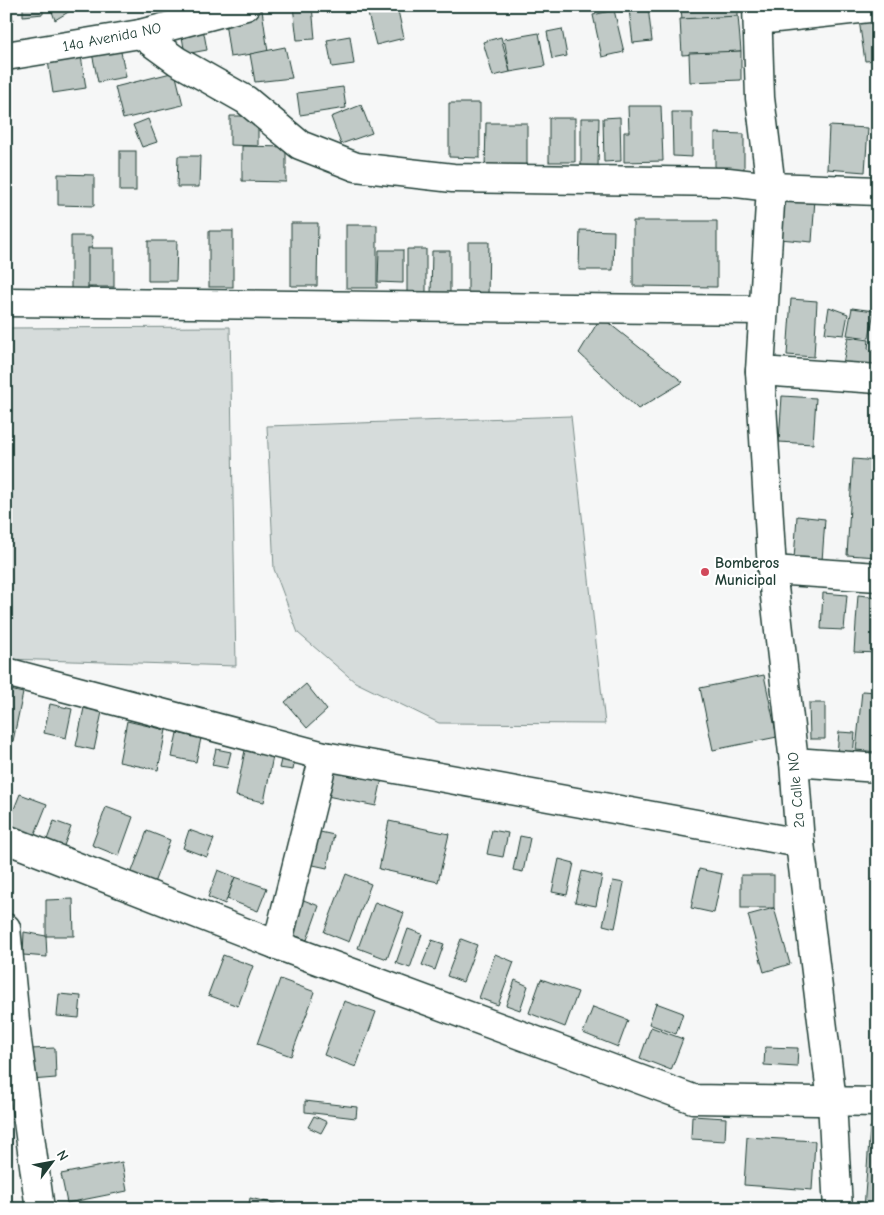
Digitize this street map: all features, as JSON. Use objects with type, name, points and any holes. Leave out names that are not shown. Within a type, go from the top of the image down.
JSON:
[{"type":"street","name":"14a Avenida NO","points":[[6,56],[140,34],[246,6]]},
{"type":"street","points":[[757,13],[878,7]]},
{"type":"street","name":"2a Calle NO","points":[[757,13],[760,98],[771,187],[760,371],[772,570],[794,762],[800,844],[832,1101],[838,1209]]},
{"type":"street","points":[[140,34],[177,61],[246,100],[300,145],[356,167],[453,178],[728,182],[771,187],[878,191]]},
{"type":"street","points":[[6,302],[763,310]]},
{"type":"street","points":[[760,371],[878,379]]},
{"type":"street","points":[[772,570],[878,577]]},
{"type":"street","points":[[6,672],[324,756],[800,844]]},
{"type":"street","points":[[276,945],[324,756]]},
{"type":"street","points":[[794,762],[878,768]]},
{"type":"street","points":[[6,839],[276,945],[693,1099],[878,1102]]},
{"type":"street","points":[[6,928],[17,1041],[40,1209]]},
{"type":"shaded area","points":[[230,327],[236,666],[6,659],[6,328]]},
{"type":"shaded area","points":[[571,416],[605,724],[439,723],[355,682],[298,633],[274,569],[267,426]]},
{"type":"building","points":[[6,6],[11,6],[13,20],[6,21]]},
{"type":"building","points":[[23,6],[43,6],[43,14],[23,16]]},
{"type":"building","points":[[50,6],[74,6],[75,8],[55,20]]},
{"type":"building","points":[[293,6],[312,6],[315,39],[297,40]]},
{"type":"building","points":[[366,6],[397,6],[404,38],[376,45]]},
{"type":"building","points":[[681,6],[738,6],[738,16],[682,21]]},
{"type":"building","points":[[648,7],[652,41],[633,43],[629,9]]},
{"type":"building","points":[[262,10],[268,52],[230,57],[224,15]]},
{"type":"building","points":[[614,10],[624,52],[602,57],[593,15]]},
{"type":"building","points":[[738,16],[741,51],[682,55],[680,19]]},
{"type":"building","points":[[878,17],[878,60],[865,61],[859,20]]},
{"type":"building","points":[[203,28],[207,50],[185,54],[181,31]]},
{"type":"building","points":[[562,29],[567,56],[552,59],[547,32]]},
{"type":"building","points":[[539,33],[545,66],[510,72],[504,39]]},
{"type":"building","points":[[350,36],[354,64],[332,67],[327,40]]},
{"type":"building","points":[[501,37],[510,72],[493,76],[483,42]]},
{"type":"building","points":[[120,47],[126,77],[98,82],[92,53]]},
{"type":"building","points":[[285,47],[292,78],[255,82],[250,54]]},
{"type":"building","points":[[741,51],[741,80],[690,82],[689,53]]},
{"type":"building","points":[[81,56],[86,88],[53,93],[48,61]]},
{"type":"building","points":[[175,72],[183,105],[123,119],[115,87]]},
{"type":"building","points":[[343,87],[346,108],[300,115],[297,93]]},
{"type":"building","points":[[449,103],[480,103],[480,158],[449,157]]},
{"type":"building","points":[[361,105],[372,133],[341,144],[331,117]]},
{"type":"building","points":[[628,106],[661,106],[663,161],[624,162],[624,132],[629,132]]},
{"type":"building","points":[[672,112],[692,112],[692,157],[673,156]]},
{"type":"building","points":[[230,116],[258,116],[258,146],[230,145]]},
{"type":"building","points":[[620,117],[621,161],[604,162],[603,118]]},
{"type":"building","points":[[549,118],[575,118],[575,162],[549,162]]},
{"type":"building","points":[[581,118],[599,118],[598,167],[581,167]]},
{"type":"building","points":[[148,119],[157,142],[142,147],[133,125]]},
{"type":"building","points":[[486,123],[527,123],[527,168],[485,168]]},
{"type":"building","points":[[829,126],[868,128],[865,172],[827,169]]},
{"type":"building","points":[[715,133],[744,134],[744,174],[715,174]]},
{"type":"building","points":[[242,146],[286,147],[286,182],[242,181]]},
{"type":"building","points":[[120,151],[136,151],[136,191],[120,191]]},
{"type":"building","points":[[178,156],[200,156],[199,187],[177,187]]},
{"type":"building","points":[[58,174],[94,175],[94,206],[58,205]]},
{"type":"building","points":[[782,196],[815,199],[812,242],[780,239]]},
{"type":"building","points":[[633,221],[717,221],[717,287],[633,286]]},
{"type":"building","points":[[291,223],[318,223],[317,286],[291,286]]},
{"type":"building","points":[[346,225],[377,225],[377,288],[346,288]]},
{"type":"building","points":[[580,230],[614,231],[613,270],[579,270]]},
{"type":"building","points":[[209,231],[233,231],[233,287],[209,287]]},
{"type":"building","points":[[71,236],[92,236],[91,290],[71,290]]},
{"type":"building","points":[[148,241],[177,241],[176,281],[148,281]]},
{"type":"building","points":[[468,242],[489,242],[488,296],[468,296]]},
{"type":"building","points":[[88,248],[114,248],[114,287],[88,287]]},
{"type":"building","points":[[407,249],[426,249],[426,295],[407,294]]},
{"type":"building","points":[[379,250],[403,250],[403,283],[378,282]]},
{"type":"building","points":[[432,251],[450,251],[450,294],[431,294]]},
{"type":"building","points":[[791,299],[817,301],[814,357],[787,355]]},
{"type":"building","points":[[829,307],[848,314],[844,335],[825,333]]},
{"type":"building","points":[[852,308],[874,311],[869,338],[847,335]]},
{"type":"building","points":[[601,317],[683,382],[638,409],[579,353]]},
{"type":"building","points":[[848,337],[869,340],[868,349],[878,351],[874,370],[843,364]]},
{"type":"building","points":[[782,396],[816,398],[813,444],[779,442]]},
{"type":"building","points":[[853,459],[878,461],[878,557],[847,555]]},
{"type":"building","points":[[797,516],[825,519],[822,561],[794,559]]},
{"type":"building","points":[[823,593],[847,595],[844,630],[821,629]]},
{"type":"building","points":[[858,595],[878,597],[878,653],[854,652]]},
{"type":"building","points":[[764,675],[777,737],[713,750],[700,688]]},
{"type":"building","points":[[306,684],[327,710],[307,728],[285,702]]},
{"type":"building","points":[[6,689],[23,693],[13,741],[6,739]]},
{"type":"building","points":[[862,691],[878,692],[878,752],[856,750]]},
{"type":"building","points":[[809,703],[825,703],[825,739],[810,739]]},
{"type":"building","points":[[50,704],[72,709],[66,738],[44,733]]},
{"type":"building","points":[[84,708],[102,712],[94,750],[76,746]]},
{"type":"building","points":[[127,721],[166,730],[158,770],[119,762]]},
{"type":"building","points":[[839,732],[855,733],[853,756],[837,754]]},
{"type":"building","points":[[177,733],[201,738],[196,762],[172,757]]},
{"type":"building","points":[[246,745],[274,751],[264,802],[236,796]]},
{"type":"building","points":[[216,749],[231,752],[227,768],[212,765]]},
{"type":"building","points":[[282,756],[295,759],[293,770],[279,768]]},
{"type":"building","points":[[333,769],[382,779],[376,806],[327,796]]},
{"type":"building","points":[[20,794],[47,804],[33,839],[6,829]]},
{"type":"building","points":[[106,807],[133,817],[119,856],[92,845]]},
{"type":"building","points":[[54,821],[71,827],[62,851],[45,845]]},
{"type":"building","points":[[389,821],[449,834],[438,882],[379,869]]},
{"type":"building","points":[[189,830],[214,839],[207,857],[183,848]]},
{"type":"building","points":[[311,830],[334,835],[327,868],[304,863]]},
{"type":"building","points":[[492,830],[508,833],[503,857],[487,854]]},
{"type":"building","points":[[147,831],[170,840],[154,883],[131,874]]},
{"type":"building","points":[[520,836],[530,838],[523,872],[513,870]]},
{"type":"building","points":[[559,859],[574,863],[567,895],[552,892]]},
{"type":"building","points":[[699,869],[722,874],[714,913],[691,908]]},
{"type":"building","points":[[218,870],[235,877],[225,904],[208,897]]},
{"type":"building","points":[[582,871],[602,876],[596,906],[575,902]]},
{"type":"building","points":[[346,874],[371,884],[349,942],[324,932]]},
{"type":"building","points":[[741,875],[774,875],[774,908],[741,908]]},
{"type":"building","points":[[235,877],[267,888],[258,911],[227,899]]},
{"type":"building","points":[[613,881],[624,883],[615,928],[603,925]]},
{"type":"building","points":[[73,899],[74,936],[46,936],[46,900]]},
{"type":"building","points":[[301,899],[319,906],[307,940],[288,933]]},
{"type":"building","points":[[375,902],[404,913],[387,959],[358,948]]},
{"type":"building","points":[[774,908],[790,964],[764,972],[748,915]]},
{"type":"building","points":[[408,929],[422,934],[410,968],[396,963]]},
{"type":"building","points":[[24,932],[46,936],[47,957],[23,955]]},
{"type":"building","points":[[461,939],[477,945],[463,982],[447,976]]},
{"type":"building","points":[[432,940],[444,944],[435,970],[422,965]]},
{"type":"building","points":[[495,954],[514,962],[498,1005],[479,998]]},
{"type":"building","points":[[223,955],[253,966],[238,1006],[208,995]]},
{"type":"building","points":[[280,979],[315,992],[291,1056],[257,1044]]},
{"type":"building","points":[[541,979],[578,992],[565,1027],[529,1013]]},
{"type":"building","points":[[515,980],[528,986],[520,1010],[506,1005]]},
{"type":"building","points":[[59,994],[81,996],[79,1018],[57,1016]]},
{"type":"building","points":[[344,1001],[376,1012],[356,1067],[324,1055]]},
{"type":"building","points":[[656,1003],[683,1013],[676,1034],[649,1024]]},
{"type":"building","points":[[593,1007],[628,1020],[618,1047],[583,1033]]},
{"type":"building","points":[[651,1027],[683,1039],[671,1070],[640,1058]]},
{"type":"building","points":[[765,1047],[798,1048],[797,1067],[764,1065]]},
{"type":"building","points":[[55,1048],[56,1078],[31,1080],[29,1049]]},
{"type":"building","points":[[305,1101],[357,1107],[356,1118],[305,1112]]},
{"type":"building","points":[[314,1116],[327,1122],[321,1133],[308,1127]]},
{"type":"building","points":[[692,1116],[726,1118],[725,1141],[691,1139]]},
{"type":"building","points":[[870,1127],[878,1127],[878,1209],[864,1209]]},
{"type":"building","points":[[747,1137],[815,1141],[812,1190],[744,1185]]},
{"type":"building","points":[[122,1162],[127,1191],[67,1203],[61,1174]]},
{"type":"building","points":[[250,1198],[284,1206],[284,1209],[248,1209]]},
{"type":"building","points":[[84,1204],[85,1209],[62,1209],[62,1208]]},
{"type":"place","name":"Bomberos Municipal","points":[[705,572]]}]
